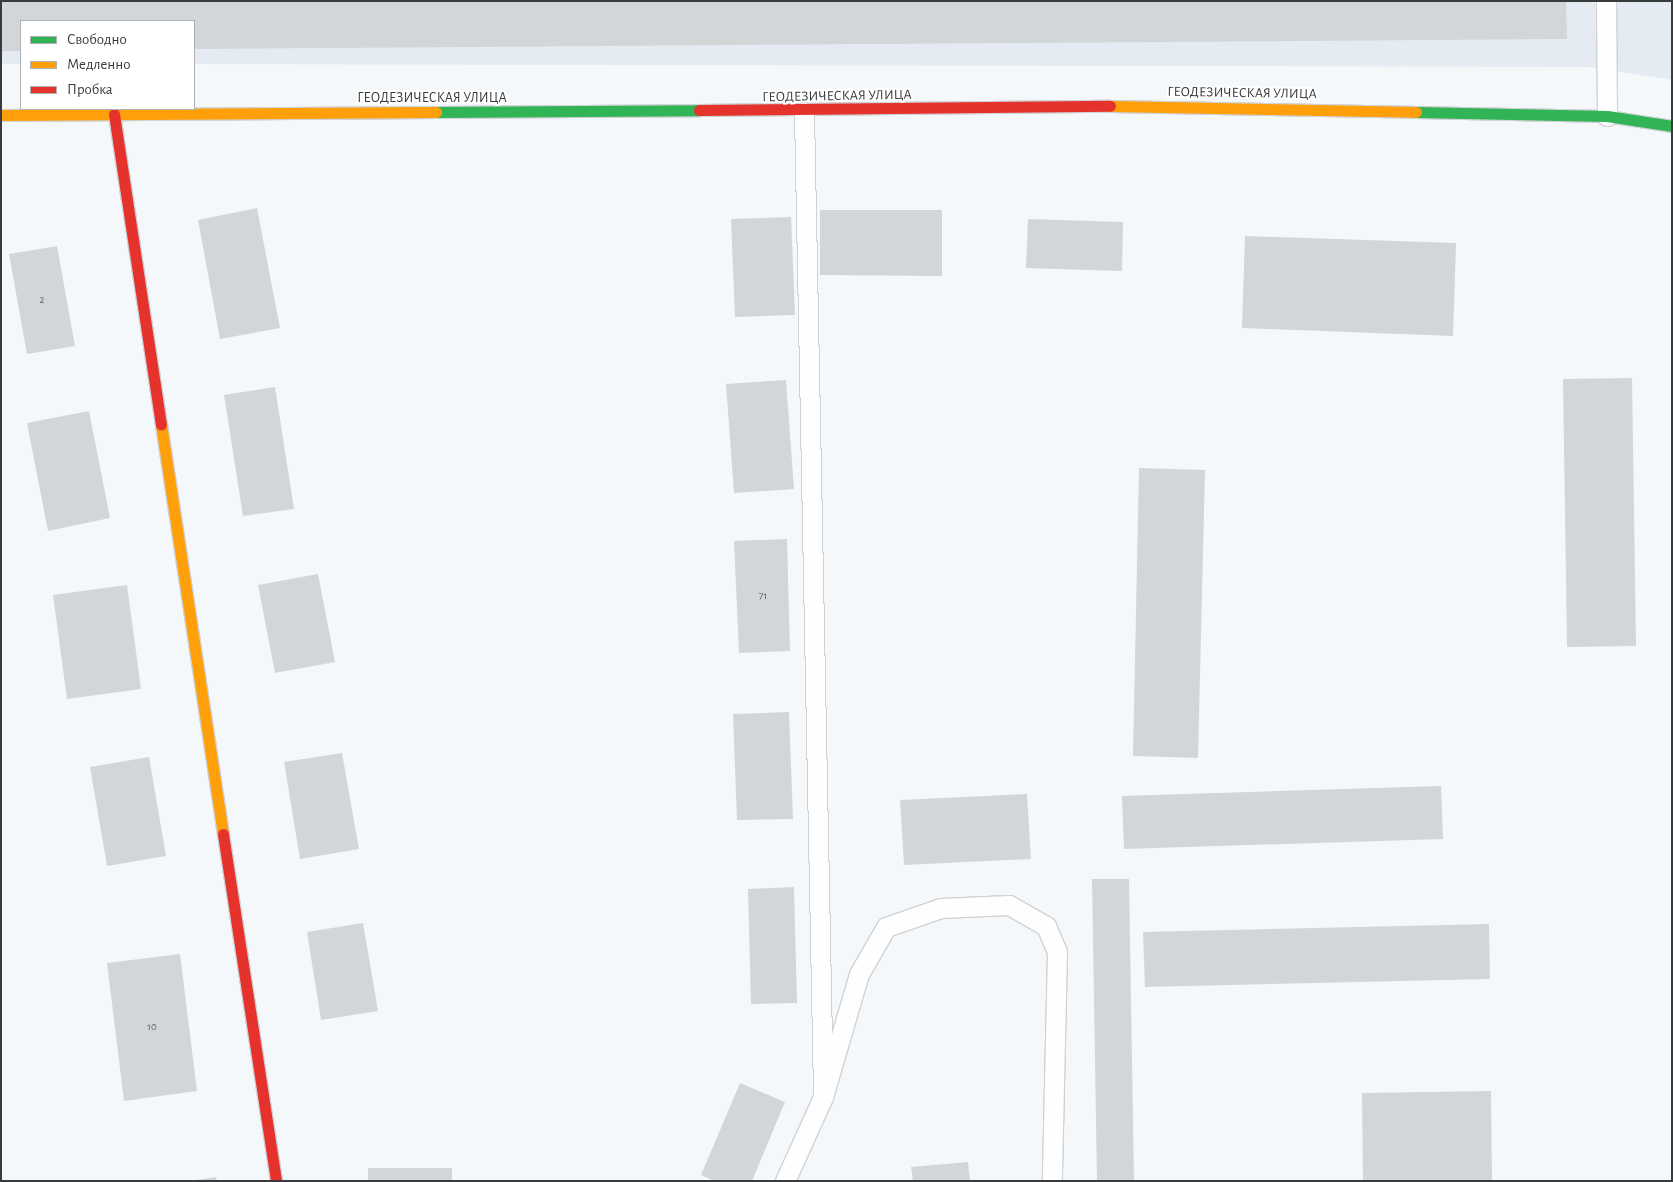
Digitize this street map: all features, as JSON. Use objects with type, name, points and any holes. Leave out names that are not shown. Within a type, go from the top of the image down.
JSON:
[{"type":"street","name":"ГЕОДЕЗИЧЕСКАЯ УЛИЦА","points":[[1,115],[804,112],[1160,106],[1607,116],[1672,126]]},
{"type":"street","points":[[114,114],[276,1181]]},
{"type":"lane","points":[[1606,1],[1607,116]]},
{"type":"lane","points":[[804,112],[823,1097]]},
{"type":"lane","points":[[785,1181],[823,1097],[859,974],[886,927],[941,908],[1009,905],[1046,926],[1057,952],[1052,1181]]},
{"type":"shaded area","points":[[1,1],[1672,1],[1672,80],[1589,67],[195,64],[195,20],[20,20],[20,64],[1,64]]},
{"type":"building","points":[[1,1],[1566,1],[1567,39],[195,49],[195,20],[20,20],[20,51],[1,51]]},
{"type":"building","points":[[257,208],[280,328],[220,339],[198,220]]},
{"type":"building","points":[[820,210],[942,210],[942,276],[820,275]]},
{"type":"building","points":[[791,217],[795,315],[735,317],[731,219]]},
{"type":"building","points":[[1028,219],[1123,222],[1122,271],[1026,268]]},
{"type":"building","points":[[1245,236],[1456,243],[1453,336],[1242,328]]},
{"type":"building","points":[[57,246],[75,346],[27,354],[9,254]]},
{"type":"building","points":[[1632,378],[1636,646],[1567,647],[1563,379]]},
{"type":"building","points":[[786,380],[794,489],[734,493],[726,384]]},
{"type":"building","points":[[275,387],[294,509],[243,516],[224,395]]},
{"type":"building","points":[[89,411],[110,518],[48,531],[27,423]]},
{"type":"building","points":[[1139,468],[1205,470],[1198,758],[1133,756]]},
{"type":"building","points":[[787,539],[790,651],[739,653],[734,541]]},
{"type":"building","points":[[318,574],[335,662],[275,673],[258,585]]},
{"type":"building","points":[[127,585],[141,689],[67,699],[53,595]]},
{"type":"building","points":[[789,712],[793,819],[737,820],[733,714]]},
{"type":"building","points":[[342,753],[359,849],[300,859],[284,762]]},
{"type":"building","points":[[149,757],[166,856],[107,866],[90,767]]},
{"type":"building","points":[[1441,786],[1443,839],[1124,849],[1122,796]]},
{"type":"building","points":[[1027,794],[1031,859],[904,865],[900,800]]},
{"type":"building","points":[[1092,879],[1129,879],[1134,1181],[1097,1181]]},
{"type":"building","points":[[794,887],[797,1003],[751,1004],[748,889]]},
{"type":"building","points":[[363,923],[378,1011],[321,1020],[307,932]]},
{"type":"building","points":[[1489,924],[1490,979],[1145,987],[1143,932]]},
{"type":"building","points":[[180,954],[197,1091],[124,1101],[107,963]]},
{"type":"building","points":[[740,1083],[785,1102],[752,1181],[714,1181],[701,1175]]},
{"type":"building","points":[[1491,1091],[1492,1181],[1363,1181],[1362,1093]]},
{"type":"building","points":[[968,1162],[970,1181],[913,1181],[911,1167]]},
{"type":"building","points":[[368,1168],[452,1168],[452,1181],[368,1181]]},
{"type":"building","points":[[216,1177],[217,1181],[196,1181],[196,1180]]},
{"type":"traffic: fast","points":[[436,112],[699,110]]},
{"type":"traffic: fast","points":[[1416,112],[1607,116],[1672,126]]},
{"type":"traffic: slow","points":[[1110,106],[1416,112]]},
{"type":"traffic: slow","points":[[1,115],[436,112]]},
{"type":"traffic: slow","points":[[161,424],[223,834]]},
{"type":"traffic: jam","points":[[699,110],[1110,106]]},
{"type":"traffic: jam","points":[[114,114],[161,424]]},
{"type":"traffic: jam","points":[[223,834],[276,1181]]}]
